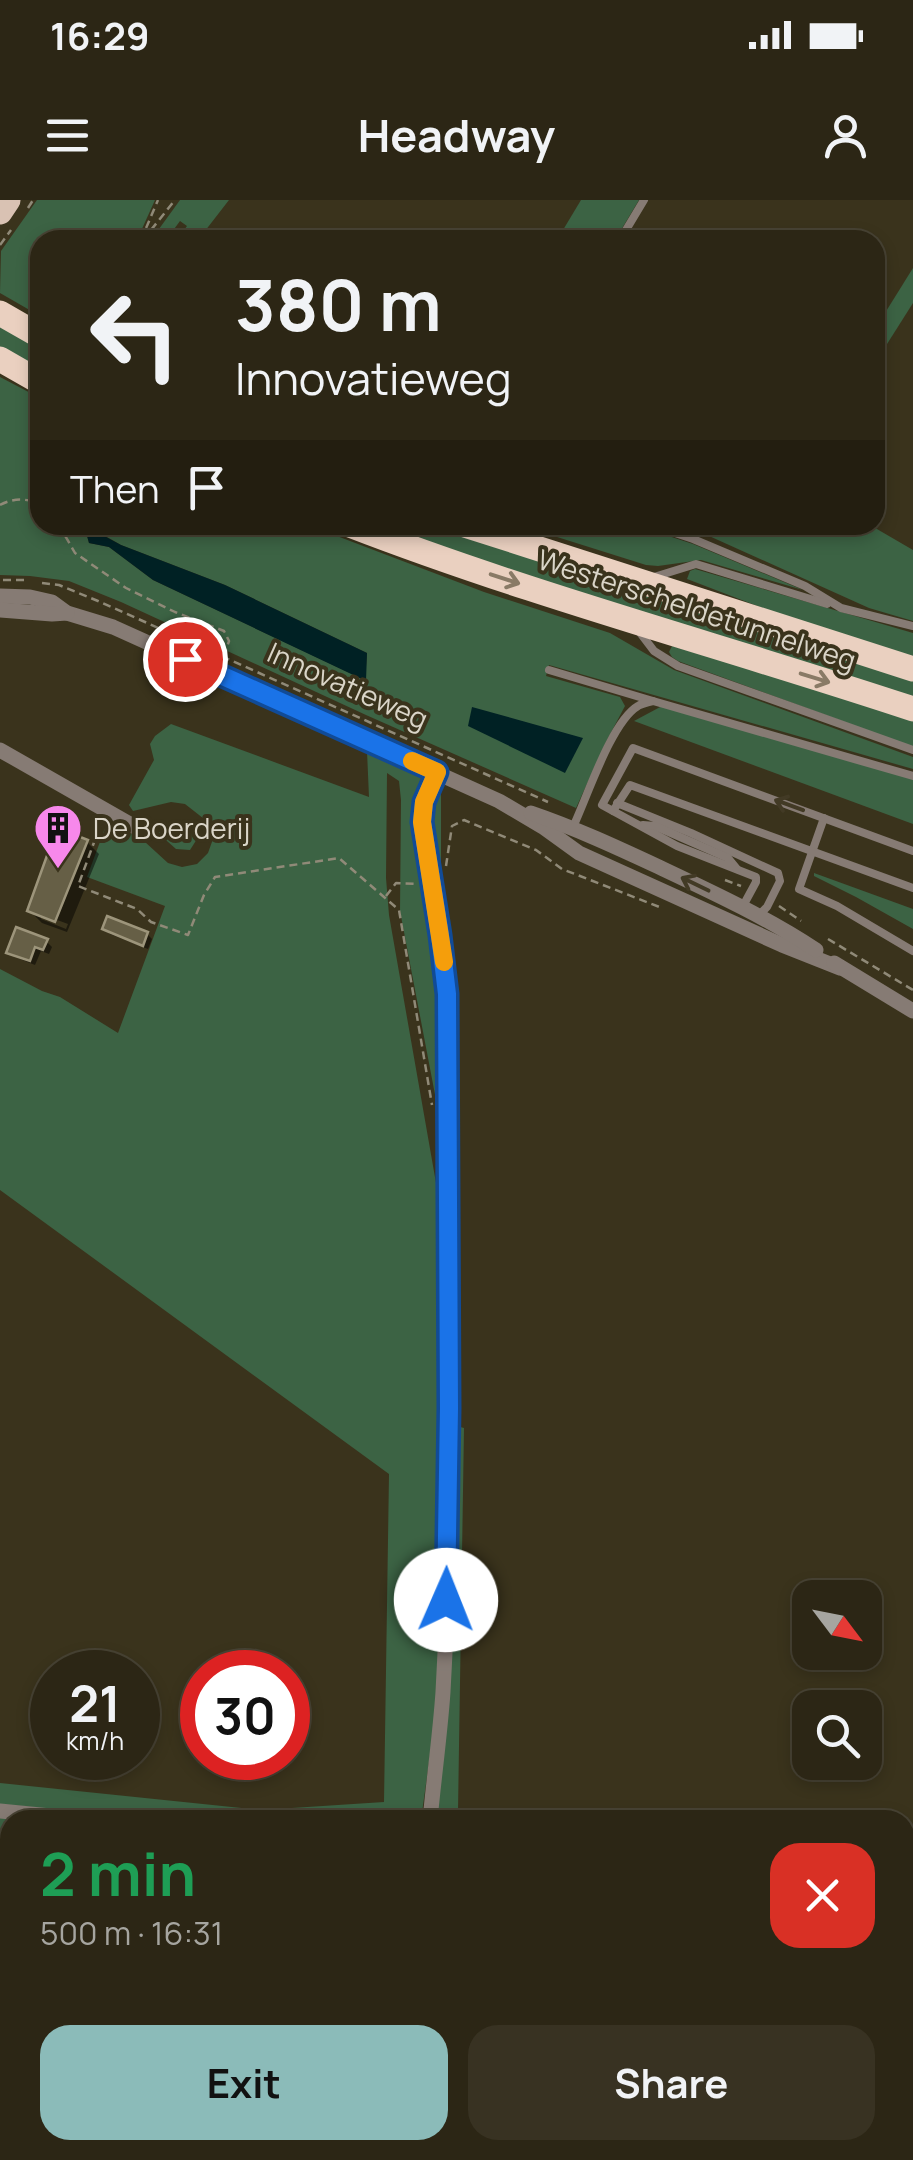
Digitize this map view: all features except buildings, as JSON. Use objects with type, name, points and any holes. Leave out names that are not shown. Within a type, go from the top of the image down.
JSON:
[{"type":"highway","points":[[0,313],[30,330]]},
{"type":"highway","points":[[0,359],[30,376]]},
{"type":"highway","name":"Westerscheldetunnelweg","points":[[376,535],[913,709]]},
{"type":"highway","name":"Westerscheldetunnelweg","points":[[495,535],[913,669]]},
{"type":"main road","points":[[0,212],[8,200]]},
{"type":"street","name":"Innovatieweg","points":[[0,596],[52,602],[67,613],[113,627],[437,772],[498,802],[579,853],[812,947],[913,1011]]},
{"type":"street","name":"Innovatieweg","points":[[0,610],[67,613]]},
{"type":"street","points":[[0,750],[142,831]]},
{"type":"street","points":[[431,1810],[446,1636],[449,1408],[447,994],[422,822],[424,802],[437,772]]},
{"type":"street","name":"Innovatieweg","points":[[498,802],[573,827],[745,918]]},
{"type":"lane","points":[[626,230],[644,200]]},
{"type":"lane","points":[[681,535],[806,586],[842,608]]},
{"type":"lane","points":[[639,582],[696,564],[913,626]]},
{"type":"lane","points":[[629,619],[654,651],[678,666],[913,750]]},
{"type":"lane","points":[[549,670],[913,776]]},
{"type":"lane","points":[[557,837],[573,827],[628,714],[653,701]]},
{"type":"lane","points":[[745,918],[767,907],[780,881],[778,874],[646,815],[602,805],[633,748],[913,851]]},
{"type":"lane","points":[[615,807],[630,785],[913,888]]},
{"type":"lane","points":[[615,807],[677,846],[756,877],[745,918]]},
{"type":"lane","points":[[646,815],[655,826]]},
{"type":"lane","points":[[824,818],[799,889],[837,906],[913,951]]},
{"type":"lane","points":[[640,824],[655,826],[728,858],[737,869]]},
{"type":"lane","points":[[728,858],[741,856]]},
{"type":"path","points":[[146,230],[158,200]]},
{"type":"path","points":[[150,230],[175,200]]},
{"type":"path","points":[[0,505],[10,500],[30,502]]},
{"type":"path","name":"Innovatieweg","points":[[65,535],[75,553],[126,588],[224,630],[229,641],[224,657],[443,754]]},
{"type":"path","points":[[106,810],[78,886],[137,909],[151,922],[188,935],[215,878],[339,858],[399,910],[432,1106]]},
{"type":"path","points":[[385,898],[396,884],[442,882],[452,826],[464,820],[536,850],[562,869],[671,912]]},
{"type":"green space","points":[[37,200],[155,200],[142,230],[30,230],[30,310],[0,293],[1,251]]},
{"type":"green space","points":[[180,200],[229,200],[206,230],[184,230],[187,226],[180,221],[173,230],[158,230]]},
{"type":"green space","points":[[581,200],[639,200],[621,230],[563,230]]},
{"type":"green space","points":[[913,268],[913,303],[885,347],[885,313]]},
{"type":"green space","points":[[0,321],[30,338],[30,363],[0,347]]},
{"type":"green space","points":[[0,377],[30,393],[30,535],[87,535],[89,543],[109,547],[153,580],[365,680],[367,653],[225,585],[104,535],[334,535],[484,592],[610,633],[674,670],[913,757],[913,769],[549,665],[546,676],[620,697],[625,706],[576,808],[121,602],[69,581],[0,575]]},
{"type":"green space","points":[[885,534],[913,550],[913,621],[869,608],[707,535]]},
{"type":"green space","points":[[407,535],[473,535],[913,679],[913,697],[596,599]]},
{"type":"green space","points":[[551,535],[666,535],[803,590],[701,560],[646,565]]},
{"type":"green space","points":[[695,569],[913,633],[913,660],[687,579]]},
{"type":"green space","points":[[672,646],[913,716],[913,747],[678,661],[669,652]]},
{"type":"green space","points":[[662,706],[913,779],[913,824],[634,721]]},
{"type":"green space","points":[[171,724],[369,797],[367,751],[441,784],[441,1126],[400,911],[399,781],[387,773],[389,915],[442,1217],[440,1644],[438,1697],[422,1810],[261,1810],[384,1802],[389,1474],[0,1190],[0,969],[60,997],[118,1033],[165,906],[87,877],[108,820],[145,842],[168,863],[182,867],[197,864],[208,853],[213,839],[208,822],[185,804],[171,802],[133,811],[129,805],[154,760],[150,744]]},
{"type":"green space","points":[[184,826],[195,831],[197,839],[190,850],[176,849],[158,833]]},
{"type":"green space","points":[[814,876],[913,909],[913,929]]},
{"type":"green space","points":[[453,1425],[464,1428],[458,1810],[437,1810]]},
{"type":"green space","points":[[0,1783],[261,1810],[62,1810],[0,1804]]},
{"type":"water","points":[[87,535],[102,535],[225,585],[367,653],[366,681],[153,580],[109,547],[89,543]]},
{"type":"water","points":[[472,707],[583,738],[565,773],[468,726]]},
{"type":"slow traffic","points":[[412,761],[437,772],[424,802],[422,822],[444,962]]},
{"type":"place","name":"De Boerderij","points":[[58,870]]},
{"type":"route","points":[[185,659],[437,772],[424,802],[422,822],[447,994],[446,1600]]}]
